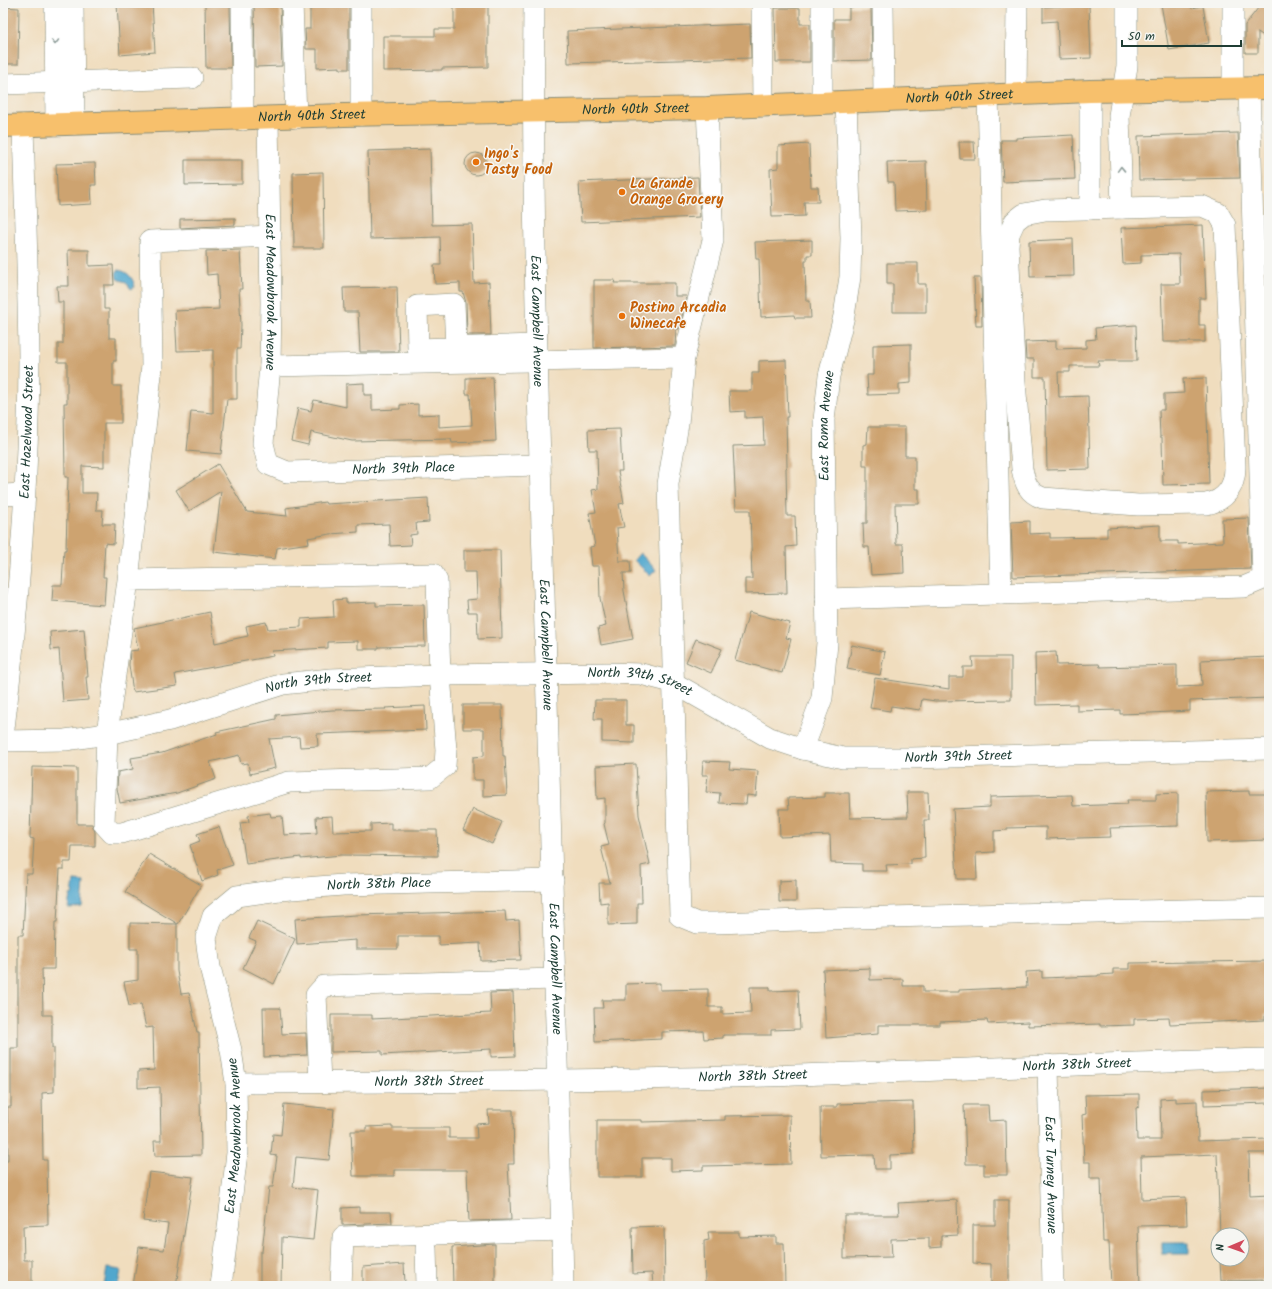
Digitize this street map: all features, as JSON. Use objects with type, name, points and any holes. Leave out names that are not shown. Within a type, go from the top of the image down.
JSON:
[{"type":"main road","name":"North 40th Street","points":[[13,125],[243,120],[361,115],[707,108],[1090,91],[1251,88]]},
{"type":"street","points":[[55,3],[64,83],[65,124]]},
{"type":"street","points":[[64,83],[73,3]]},
{"type":"street","points":[[242,3],[243,120]]},
{"type":"street","points":[[292,3],[296,118]]},
{"type":"street","points":[[361,3],[361,115]]},
{"type":"street","name":"East Campbell Avenue","points":[[534,3],[533,112],[536,353],[559,1081],[563,1286]]},
{"type":"street","points":[[762,3],[763,106]]},
{"type":"street","points":[[822,3],[822,103]]},
{"type":"street","points":[[883,3],[884,100]]},
{"type":"street","points":[[1016,94],[1017,3]]},
{"type":"street","points":[[1122,208],[1119,116],[1127,60],[1128,3]]},
{"type":"street","points":[[826,599],[1244,587],[1263,579],[1251,88],[1233,3]]},
{"type":"street","points":[[3,84],[192,78]]},
{"type":"street","points":[[1090,91],[1090,209]]},
{"type":"street","points":[[988,95],[1001,594]]},
{"type":"street","name":"East Roma Avenue","points":[[803,749],[822,698],[827,643],[824,420],[829,376],[844,316],[850,277],[851,238],[846,102]]},
{"type":"street","points":[[707,108],[713,240],[684,358],[678,424],[668,484],[672,682],[679,846],[680,916],[697,923],[1269,908]]},
{"type":"street","name":"East Meadowbrook Avenue","points":[[268,119],[271,236],[270,366],[263,443],[268,464]]},
{"type":"street","name":"East Hazelwood Street","points":[[3,737],[17,616],[24,494],[29,357],[13,125]]},
{"type":"street","points":[[1090,141],[1119,140]]},
{"type":"street","points":[[1202,206],[1218,213],[1226,225],[1235,477],[1228,493],[1214,503],[1138,505],[1043,498],[1036,496],[1027,487],[1022,469],[1015,381],[1009,234],[1015,221],[1024,214],[1045,210],[1122,208],[1202,206]]},
{"type":"street","points":[[128,580],[433,574],[437,581],[440,675],[446,750],[445,766],[430,778],[289,782],[122,833],[112,832],[104,824],[107,734],[128,580],[152,366],[150,241],[271,236]]},
{"type":"street","points":[[456,347],[536,353],[684,358]]},
{"type":"street","points":[[270,366],[536,353]]},
{"type":"street","name":"North 39th Place","points":[[268,464],[287,472],[540,465]]},
{"type":"street","points":[[3,495],[24,494]]},
{"type":"street","name":"North 39th Street","points":[[3,741],[65,740],[107,734],[170,720],[283,684],[330,679],[546,672],[641,674],[672,682],[770,738],[803,749],[842,758],[911,758],[1269,749]]},
{"type":"street","name":"North 38th Place","points":[[213,916],[237,896],[279,890],[343,885],[552,880]]},
{"type":"street","name":"East Meadowbrook Avenue","points":[[213,916],[206,938],[210,966],[231,1050],[236,1083],[237,1153],[221,1286]]},
{"type":"street","points":[[320,1082],[316,995],[324,986],[556,979]]},
{"type":"street","name":"North 38th Street","points":[[236,1083],[559,1081],[765,1076],[1048,1065],[1269,1059]]},
{"type":"street","name":"East Turney Avenue","points":[[1048,1065],[1053,1286]]},
{"type":"street","points":[[341,1286],[343,1237],[562,1230]]},
{"type":"street","points":[[426,1248],[427,1286]]},
{"type":"water","points":[[118,270],[125,272],[130,276],[135,287],[131,289],[126,282],[117,279],[116,273]]},
{"type":"water","points":[[640,553],[656,570],[650,576],[634,560]]},
{"type":"water","points":[[74,881],[84,882],[82,907],[68,908],[70,895],[72,895]]},
{"type":"water","points":[[1162,1242],[1189,1242],[1189,1254],[1162,1254]]},
{"type":"water","points":[[107,1268],[121,1270],[118,1286],[104,1286]]},
{"type":"building","points":[[117,3],[152,3],[155,52],[120,55]]},
{"type":"building","points":[[205,3],[230,3],[231,68],[206,68]]},
{"type":"building","points":[[254,3],[280,3],[282,66],[255,67]]},
{"type":"building","points":[[310,3],[349,3],[349,69],[340,69],[340,67],[317,68],[317,49],[306,49],[305,29],[310,29]]},
{"type":"building","points":[[454,3],[488,3],[488,67],[442,68],[442,70],[383,71],[383,36],[435,36],[435,29],[454,29]]},
{"type":"building","points":[[1190,3],[1191,8],[1203,6],[1209,43],[1169,50],[1161,4]]},
{"type":"building","points":[[1262,3],[1269,3],[1269,40],[1258,32],[1258,53],[1245,53],[1245,25]]},
{"type":"building","points":[[1089,5],[1091,58],[1059,59],[1057,21],[1043,22],[1043,7]]},
{"type":"building","points":[[3,7],[19,8],[18,64],[3,64]]},
{"type":"building","points":[[849,7],[871,7],[872,60],[834,61],[834,19],[849,19]]},
{"type":"building","points":[[775,8],[800,8],[800,24],[810,24],[810,62],[776,62]]},
{"type":"building","points":[[750,24],[751,58],[568,63],[567,31]]},
{"type":"building","points":[[1238,133],[1240,178],[1139,180],[1138,136]]},
{"type":"building","points":[[1073,135],[1075,179],[1003,182],[1001,140]]},
{"type":"building","points":[[959,142],[974,142],[975,159],[960,159]]},
{"type":"building","points":[[809,144],[811,187],[818,187],[819,202],[804,202],[805,216],[772,217],[770,169],[778,168],[778,146]]},
{"type":"building","points":[[430,149],[432,225],[472,224],[474,283],[489,282],[491,335],[467,335],[466,303],[463,292],[460,292],[460,283],[435,284],[434,265],[441,265],[440,237],[370,239],[368,151]]},
{"type":"building","name":"Ingo's Tasty Food","points":[[476,153],[484,156],[487,164],[484,172],[476,175],[468,172],[465,164],[468,156]]},
{"type":"building","points":[[185,160],[242,160],[242,184],[185,185]]},
{"type":"building","points":[[926,161],[927,210],[895,211],[894,182],[888,182],[887,162]]},
{"type":"building","points":[[95,163],[96,185],[91,185],[92,204],[58,206],[56,164]]},
{"type":"building","points":[[323,172],[324,248],[294,248],[293,173]]},
{"type":"building","points":[[698,177],[700,217],[581,222],[579,182]]},
{"type":"building","points":[[235,218],[235,225],[180,228],[180,219]]},
{"type":"building","points":[[1203,225],[1206,298],[1199,298],[1199,325],[1205,325],[1205,342],[1163,342],[1161,284],[1180,284],[1179,254],[1141,255],[1141,263],[1123,264],[1121,228]]},
{"type":"building","points":[[1073,239],[1074,276],[1030,277],[1029,241]]},
{"type":"building","points":[[812,240],[812,255],[807,255],[807,261],[805,261],[806,301],[810,301],[811,318],[795,318],[794,315],[761,317],[759,259],[756,259],[755,242]]},
{"type":"building","points":[[68,250],[89,250],[89,266],[113,265],[114,285],[104,285],[104,309],[109,309],[109,338],[116,338],[116,361],[113,361],[113,386],[121,386],[121,423],[104,423],[104,467],[82,466],[82,493],[97,493],[96,510],[103,510],[102,524],[115,524],[114,544],[105,543],[103,577],[106,577],[104,605],[52,601],[53,585],[62,585],[64,550],[66,550],[68,477],[65,477],[64,403],[67,403],[67,362],[58,362],[58,344],[63,344],[63,302],[58,302],[57,286],[69,286]]},
{"type":"building","points":[[240,250],[242,289],[239,289],[241,325],[240,349],[237,349],[237,399],[227,399],[221,454],[187,451],[191,411],[213,413],[213,350],[177,351],[175,311],[219,309],[217,274],[207,275],[206,251]]},
{"type":"building","points":[[887,263],[918,263],[918,284],[926,284],[926,312],[893,312],[893,284],[887,284]]},
{"type":"building","points":[[974,278],[981,278],[982,326],[976,326]]},
{"type":"building","points":[[594,280],[615,280],[614,283],[675,283],[675,296],[687,296],[679,329],[676,329],[675,346],[594,348]]},
{"type":"building","points":[[397,287],[399,352],[360,352],[358,312],[344,312],[343,288]]},
{"type":"building","points":[[1136,325],[1137,361],[1098,361],[1099,366],[1070,366],[1070,372],[1058,372],[1059,397],[1088,396],[1090,469],[1047,470],[1045,377],[1034,377],[1034,359],[1026,359],[1025,342],[1056,341],[1056,349],[1086,348],[1086,340],[1096,339],[1095,328]]},
{"type":"building","points":[[911,344],[911,383],[899,384],[899,394],[868,395],[867,375],[873,375],[873,345]]},
{"type":"building","points":[[786,360],[788,417],[786,417],[787,516],[795,516],[796,546],[786,547],[787,593],[745,594],[745,579],[752,579],[750,510],[736,510],[733,446],[764,445],[763,417],[745,418],[745,411],[730,412],[729,391],[752,391],[752,373],[759,373],[759,361]]},
{"type":"building","points":[[493,377],[496,441],[452,443],[451,439],[352,441],[311,432],[308,445],[291,441],[298,408],[311,411],[314,400],[346,407],[346,384],[364,383],[364,395],[372,395],[372,410],[400,409],[400,405],[418,404],[418,415],[439,414],[439,427],[472,425],[470,394],[466,394],[466,378]]},
{"type":"building","points":[[1206,378],[1209,484],[1163,485],[1162,437],[1160,437],[1159,410],[1164,410],[1164,394],[1184,393],[1183,379]]},
{"type":"building","points":[[868,427],[905,427],[905,456],[915,456],[915,489],[919,489],[919,504],[895,504],[896,544],[903,544],[904,573],[871,575],[869,547],[864,547],[863,523],[867,523],[867,466],[863,466],[863,445],[867,444]]},
{"type":"building","points":[[620,429],[622,471],[618,471],[624,503],[619,504],[624,527],[617,528],[619,561],[630,561],[631,573],[623,573],[624,591],[633,639],[601,645],[598,628],[606,626],[600,598],[599,566],[592,566],[590,547],[595,546],[589,513],[596,512],[592,490],[598,489],[597,450],[589,450],[588,430]]},
{"type":"building","points":[[218,464],[247,512],[287,516],[286,508],[325,502],[326,504],[428,498],[429,522],[416,523],[417,534],[410,535],[411,545],[390,546],[389,524],[358,525],[358,532],[330,534],[308,538],[309,543],[277,548],[275,559],[214,552],[221,491],[189,511],[176,490]]},
{"type":"building","points":[[1249,518],[1251,569],[1013,577],[1011,522],[1030,521],[1030,534],[1050,533],[1050,538],[1107,537],[1107,528],[1160,525],[1160,541],[1178,541],[1178,544],[1223,542],[1222,519]]},
{"type":"building","points":[[464,550],[500,550],[502,638],[478,639],[477,612],[468,612],[467,600],[477,599],[476,572],[464,572]]},
{"type":"building","points":[[346,599],[346,603],[376,602],[376,606],[424,605],[425,646],[358,649],[358,641],[328,642],[328,648],[272,651],[273,656],[175,674],[177,686],[133,692],[129,665],[130,651],[138,650],[134,628],[210,612],[215,643],[248,636],[246,626],[266,622],[268,629],[301,627],[301,619],[334,617],[333,600]]},
{"type":"building","points":[[749,612],[790,623],[786,638],[791,639],[782,673],[735,660]]},
{"type":"building","points":[[84,629],[88,677],[86,677],[88,700],[63,702],[59,649],[51,650],[50,632]]},
{"type":"building","points":[[696,639],[722,649],[711,673],[686,662]]},
{"type":"building","points":[[852,645],[885,652],[880,675],[847,669]]},
{"type":"building","points":[[1056,652],[1057,665],[1099,664],[1100,667],[1177,665],[1177,687],[1202,686],[1201,660],[1269,657],[1269,698],[1190,701],[1190,711],[1120,714],[1120,710],[1077,711],[1077,704],[1036,705],[1035,653]]},
{"type":"building","points":[[972,657],[1011,657],[1011,700],[935,701],[922,699],[920,710],[891,706],[890,711],[870,708],[875,678],[949,689],[949,677],[963,677],[963,667],[973,667]]},
{"type":"building","points":[[595,700],[626,700],[626,725],[634,725],[634,743],[602,742],[602,719],[594,719]]},
{"type":"building","points":[[463,705],[502,705],[503,756],[505,756],[507,795],[483,796],[483,780],[473,780],[473,757],[484,756],[484,729],[463,729]]},
{"type":"building","points":[[425,706],[426,730],[317,734],[318,746],[300,747],[299,737],[269,739],[275,768],[250,774],[248,763],[241,764],[239,755],[210,762],[216,779],[177,793],[120,803],[117,788],[118,772],[133,769],[131,758],[162,753],[217,734],[216,732],[276,719],[276,715],[332,710],[386,709],[385,708]]},
{"type":"building","points":[[703,761],[730,762],[729,769],[758,771],[756,796],[747,795],[746,804],[719,803],[720,793],[706,792],[708,775],[702,775]]},
{"type":"building","points":[[636,764],[639,815],[650,864],[641,866],[642,903],[637,903],[637,924],[608,925],[608,902],[600,903],[599,883],[610,883],[601,847],[609,845],[604,824],[605,798],[597,799],[596,766]]},
{"type":"building","points":[[32,767],[77,768],[77,824],[92,824],[95,832],[95,846],[72,846],[71,862],[64,862],[64,869],[60,869],[57,922],[55,922],[54,969],[42,969],[43,1015],[52,1015],[52,1048],[54,1048],[54,1092],[42,1093],[43,1160],[47,1160],[48,1225],[23,1226],[24,1260],[32,1260],[32,1284],[25,1284],[25,1286],[3,1286],[3,1161],[8,1161],[7,1107],[11,1107],[11,1048],[18,1048],[18,935],[23,935],[26,874],[32,874],[34,839],[30,838]]},
{"type":"building","points":[[1249,791],[1249,794],[1269,794],[1269,840],[1207,842],[1206,792]]},
{"type":"building","points":[[907,792],[928,792],[929,820],[924,820],[925,858],[911,859],[911,864],[886,865],[887,871],[862,871],[862,864],[831,863],[830,835],[780,837],[779,809],[789,809],[788,798],[825,797],[825,793],[849,793],[850,818],[908,817]]},
{"type":"building","points":[[1178,793],[1178,826],[1110,828],[1111,837],[1046,839],[1046,827],[1007,828],[1007,830],[994,831],[994,852],[976,853],[977,879],[957,879],[953,809],[990,807],[990,797],[1072,795],[1073,806],[1128,804],[1127,800],[1156,800],[1156,794]]},
{"type":"building","points":[[473,809],[502,822],[492,844],[463,830]]},
{"type":"building","points":[[270,813],[271,817],[282,816],[284,835],[317,833],[316,817],[332,816],[333,832],[371,831],[371,824],[391,823],[391,830],[437,830],[438,856],[341,855],[301,859],[301,857],[246,864],[240,823],[249,822],[248,816]]},
{"type":"building","points":[[219,827],[233,865],[217,870],[218,875],[202,881],[190,845],[200,841],[197,834]]},
{"type":"building","points":[[149,854],[201,885],[178,924],[125,892]]},
{"type":"building","points":[[796,880],[796,902],[779,902],[779,881]]},
{"type":"building","points":[[505,911],[506,921],[519,920],[521,960],[481,961],[480,943],[439,945],[439,936],[398,936],[398,949],[356,949],[356,940],[297,944],[295,919],[356,915]]},
{"type":"building","points":[[257,921],[295,939],[274,984],[243,968],[256,941],[249,938]]},
{"type":"building","points":[[130,923],[177,924],[177,971],[181,994],[189,993],[197,1032],[199,1032],[201,1155],[155,1156],[154,1141],[161,1141],[160,1087],[138,1088],[138,1071],[154,1070],[153,1027],[146,1028],[141,1004],[129,1006],[124,982],[138,980],[138,949],[130,949]]},
{"type":"building","points":[[1269,961],[1269,1014],[1265,1015],[1265,1020],[1170,1024],[1169,1018],[1134,1019],[1134,1025],[1100,1026],[1100,1024],[1028,1026],[1028,1022],[988,1024],[987,1020],[940,1022],[940,1025],[878,1025],[878,1034],[826,1038],[823,970],[870,968],[870,980],[903,979],[903,986],[923,986],[923,992],[959,992],[959,990],[1027,987],[1026,972],[1042,971],[1042,978],[1098,976],[1113,974],[1113,969],[1130,969],[1130,963]]},
{"type":"building","points":[[660,983],[660,990],[708,989],[708,1007],[722,1007],[722,1014],[751,1013],[750,987],[770,987],[770,991],[798,990],[800,1029],[771,1030],[771,1035],[723,1035],[723,1038],[704,1039],[703,1031],[662,1032],[662,1039],[595,1042],[594,1008],[603,1008],[602,1000],[626,1000],[626,984]]},
{"type":"building","points":[[513,992],[515,1056],[491,1057],[491,1049],[382,1055],[382,1051],[331,1052],[331,1015],[372,1015],[372,1019],[491,1013],[490,993]]},
{"type":"building","points":[[263,1008],[280,1008],[282,1034],[306,1033],[307,1055],[264,1057]]},
{"type":"building","points":[[1269,1088],[1269,1103],[1204,1105],[1204,1090]]},
{"type":"building","points":[[1139,1094],[1139,1107],[1136,1108],[1137,1140],[1161,1140],[1160,1099],[1176,1098],[1176,1102],[1197,1101],[1198,1141],[1269,1139],[1269,1153],[1249,1153],[1250,1196],[1269,1195],[1269,1280],[1221,1281],[1220,1267],[1250,1267],[1250,1227],[1220,1227],[1217,1154],[1141,1157],[1142,1199],[1186,1197],[1187,1225],[1138,1226],[1140,1286],[1111,1286],[1109,1242],[1103,1242],[1101,1178],[1090,1178],[1090,1162],[1084,1162],[1082,1115],[1086,1114],[1085,1095]]},
{"type":"building","points":[[913,1102],[914,1154],[890,1155],[890,1169],[875,1169],[874,1155],[821,1156],[820,1107],[837,1107],[837,1104]]},
{"type":"building","points":[[284,1104],[334,1109],[329,1160],[296,1157],[293,1187],[318,1190],[313,1240],[282,1237],[281,1286],[260,1286],[260,1252],[262,1252],[269,1187],[273,1187],[277,1156],[271,1155],[273,1134],[281,1135]]},
{"type":"building","points":[[964,1105],[988,1105],[989,1121],[1006,1120],[1007,1175],[984,1175],[984,1164],[966,1164]]},
{"type":"building","points":[[488,1110],[513,1110],[514,1164],[508,1164],[511,1220],[469,1221],[467,1170],[394,1170],[394,1176],[353,1176],[351,1131],[366,1131],[366,1127],[392,1126],[392,1128],[449,1128],[449,1138],[477,1138],[476,1124],[489,1123]]},
{"type":"building","points":[[790,1115],[791,1164],[703,1166],[703,1170],[671,1171],[671,1158],[642,1158],[642,1177],[597,1177],[597,1120],[641,1120],[641,1122],[725,1120],[725,1116]]},
{"type":"building","points":[[149,1172],[193,1177],[176,1286],[133,1286],[139,1247],[164,1250],[168,1224],[143,1221]]},
{"type":"building","points":[[957,1200],[958,1235],[941,1236],[941,1247],[929,1248],[929,1238],[891,1239],[892,1257],[844,1258],[844,1215],[899,1215],[898,1203]]},
{"type":"building","points":[[995,1200],[1009,1200],[1009,1285],[991,1284],[991,1264],[973,1263],[973,1225],[995,1225]]},
{"type":"building","points":[[359,1207],[359,1212],[391,1212],[392,1223],[342,1225],[342,1208]]},
{"type":"building","points":[[664,1226],[665,1286],[653,1286],[652,1273],[633,1274],[632,1227]]},
{"type":"building","points":[[708,1232],[739,1232],[739,1237],[776,1236],[776,1243],[784,1243],[785,1286],[705,1286],[704,1241],[709,1240]]},
{"type":"building","points":[[495,1244],[495,1286],[453,1286],[452,1247]]},
{"type":"building","points":[[404,1264],[405,1284],[396,1284],[396,1286],[363,1286],[363,1267]]},
{"type":"place","name":"Ingo's Tasty Food","points":[[476,162]]},
{"type":"place","name":"La Grande Orange Grocery","points":[[622,192]]},
{"type":"place","name":"Postino Arcadia Winecafe","points":[[622,316]]}]
